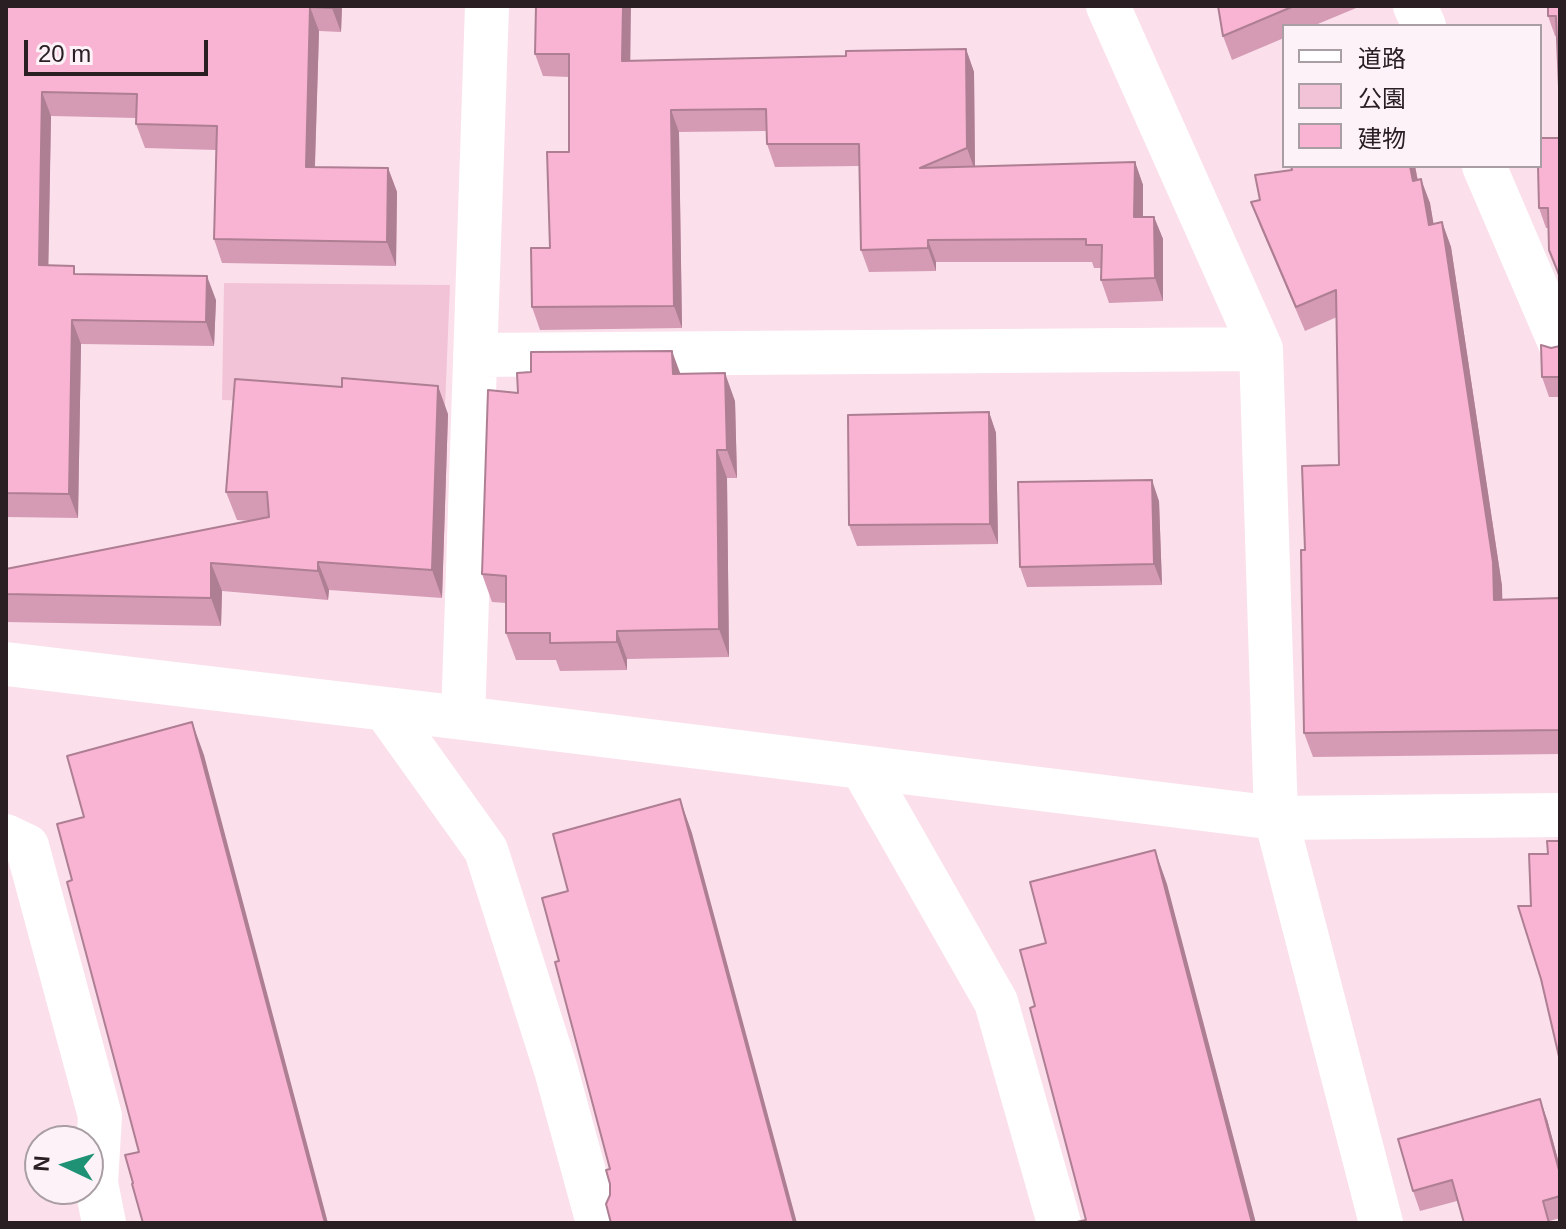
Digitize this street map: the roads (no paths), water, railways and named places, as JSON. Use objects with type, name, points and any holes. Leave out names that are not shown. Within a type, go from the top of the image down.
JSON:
[{"type":"street","points":[[463,718],[487,6]]},
{"type":"street","points":[[1108,6],[1261,349],[1276,818],[1381,1223]]},
{"type":"street","points":[[1485,168],[1560,343]]},
{"type":"street","points":[[475,355],[1261,349]]},
{"type":"street","points":[[6,664],[1276,818],[1560,815]]},
{"type":"street","points":[[385,709],[486,850],[556,1070],[598,1223]]},
{"type":"street","points":[[862,767],[996,1002],[1059,1223]]},
{"type":"street","points":[[6,836],[27,846],[100,1116],[96,1183],[104,1223]]}]
